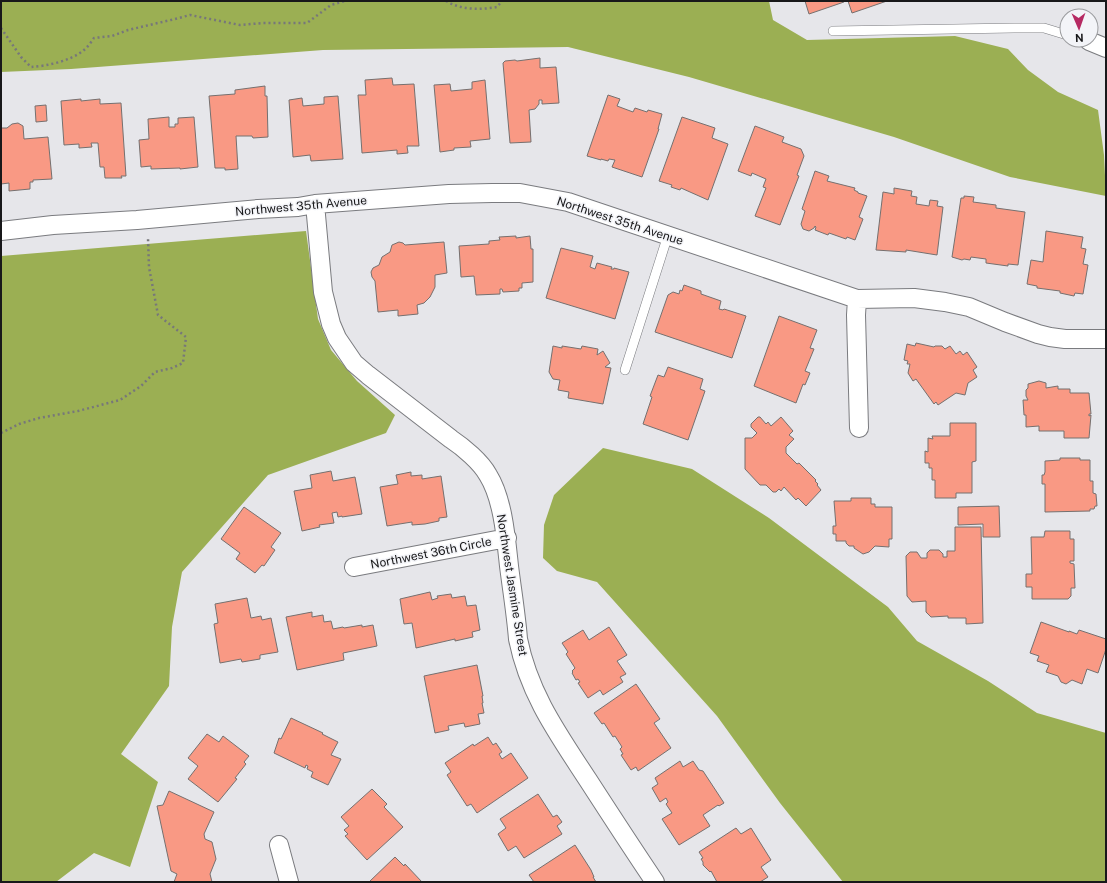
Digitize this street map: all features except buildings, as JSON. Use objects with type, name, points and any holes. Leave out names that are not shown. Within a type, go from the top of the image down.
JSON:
[{"type":"street","name":"Northwest 35th Avenue","points":[[1,230],[147,219],[258,208],[298,207],[315,204],[449,194],[520,193],[568,202],[857,299],[914,298],[946,302],[969,306],[1005,322],[1050,337],[1106,339]]},
{"type":"street","name":"Northwest Jasmine Street","points":[[315,204],[323,292],[331,324],[337,338],[354,363],[368,376],[462,446],[488,474],[495,488],[507,538],[518,639],[522,656],[536,696],[555,729],[655,882]]},
{"type":"street","points":[[857,299],[856,315],[859,428]]},
{"type":"street","name":"Northwest 36th Circle","points":[[354,567],[507,538]]},
{"type":"street","points":[[279,845],[289,882]]},
{"type":"lane","points":[[833,31],[1044,28],[1059,33]]},
{"type":"lane","points":[[625,370],[668,235]]},
{"type":"path","points":[[1,28],[21,57],[31,67],[44,66],[63,61],[84,50],[94,38],[112,36],[128,30],[190,15],[240,25],[263,23],[307,23],[331,5],[345,1]]},
{"type":"path","points":[[446,1],[456,7],[484,9],[497,7],[502,1]]},
{"type":"path","points":[[1,433],[19,424],[39,418],[78,411],[120,400],[141,386],[155,372],[172,368],[183,363],[186,338],[158,315],[149,267],[147,219]]},
{"type":"green space","points":[[1,1],[769,1],[773,20],[807,40],[955,36],[1008,49],[1028,70],[1058,92],[1098,110],[1104,155],[1106,196],[1010,177],[894,137],[689,77],[568,47],[323,50],[71,69],[1,72]]},
{"type":"green space","points":[[306,231],[318,319],[331,350],[357,381],[395,415],[386,433],[268,475],[182,572],[172,627],[169,686],[121,754],[158,782],[130,867],[94,853],[56,882],[2,882],[1,256]]},
{"type":"green space","points":[[603,448],[692,469],[769,518],[888,607],[917,641],[988,681],[1037,713],[1106,733],[1106,882],[843,882],[780,803],[717,716],[597,582],[557,571],[543,558],[544,525],[554,495]]}]
